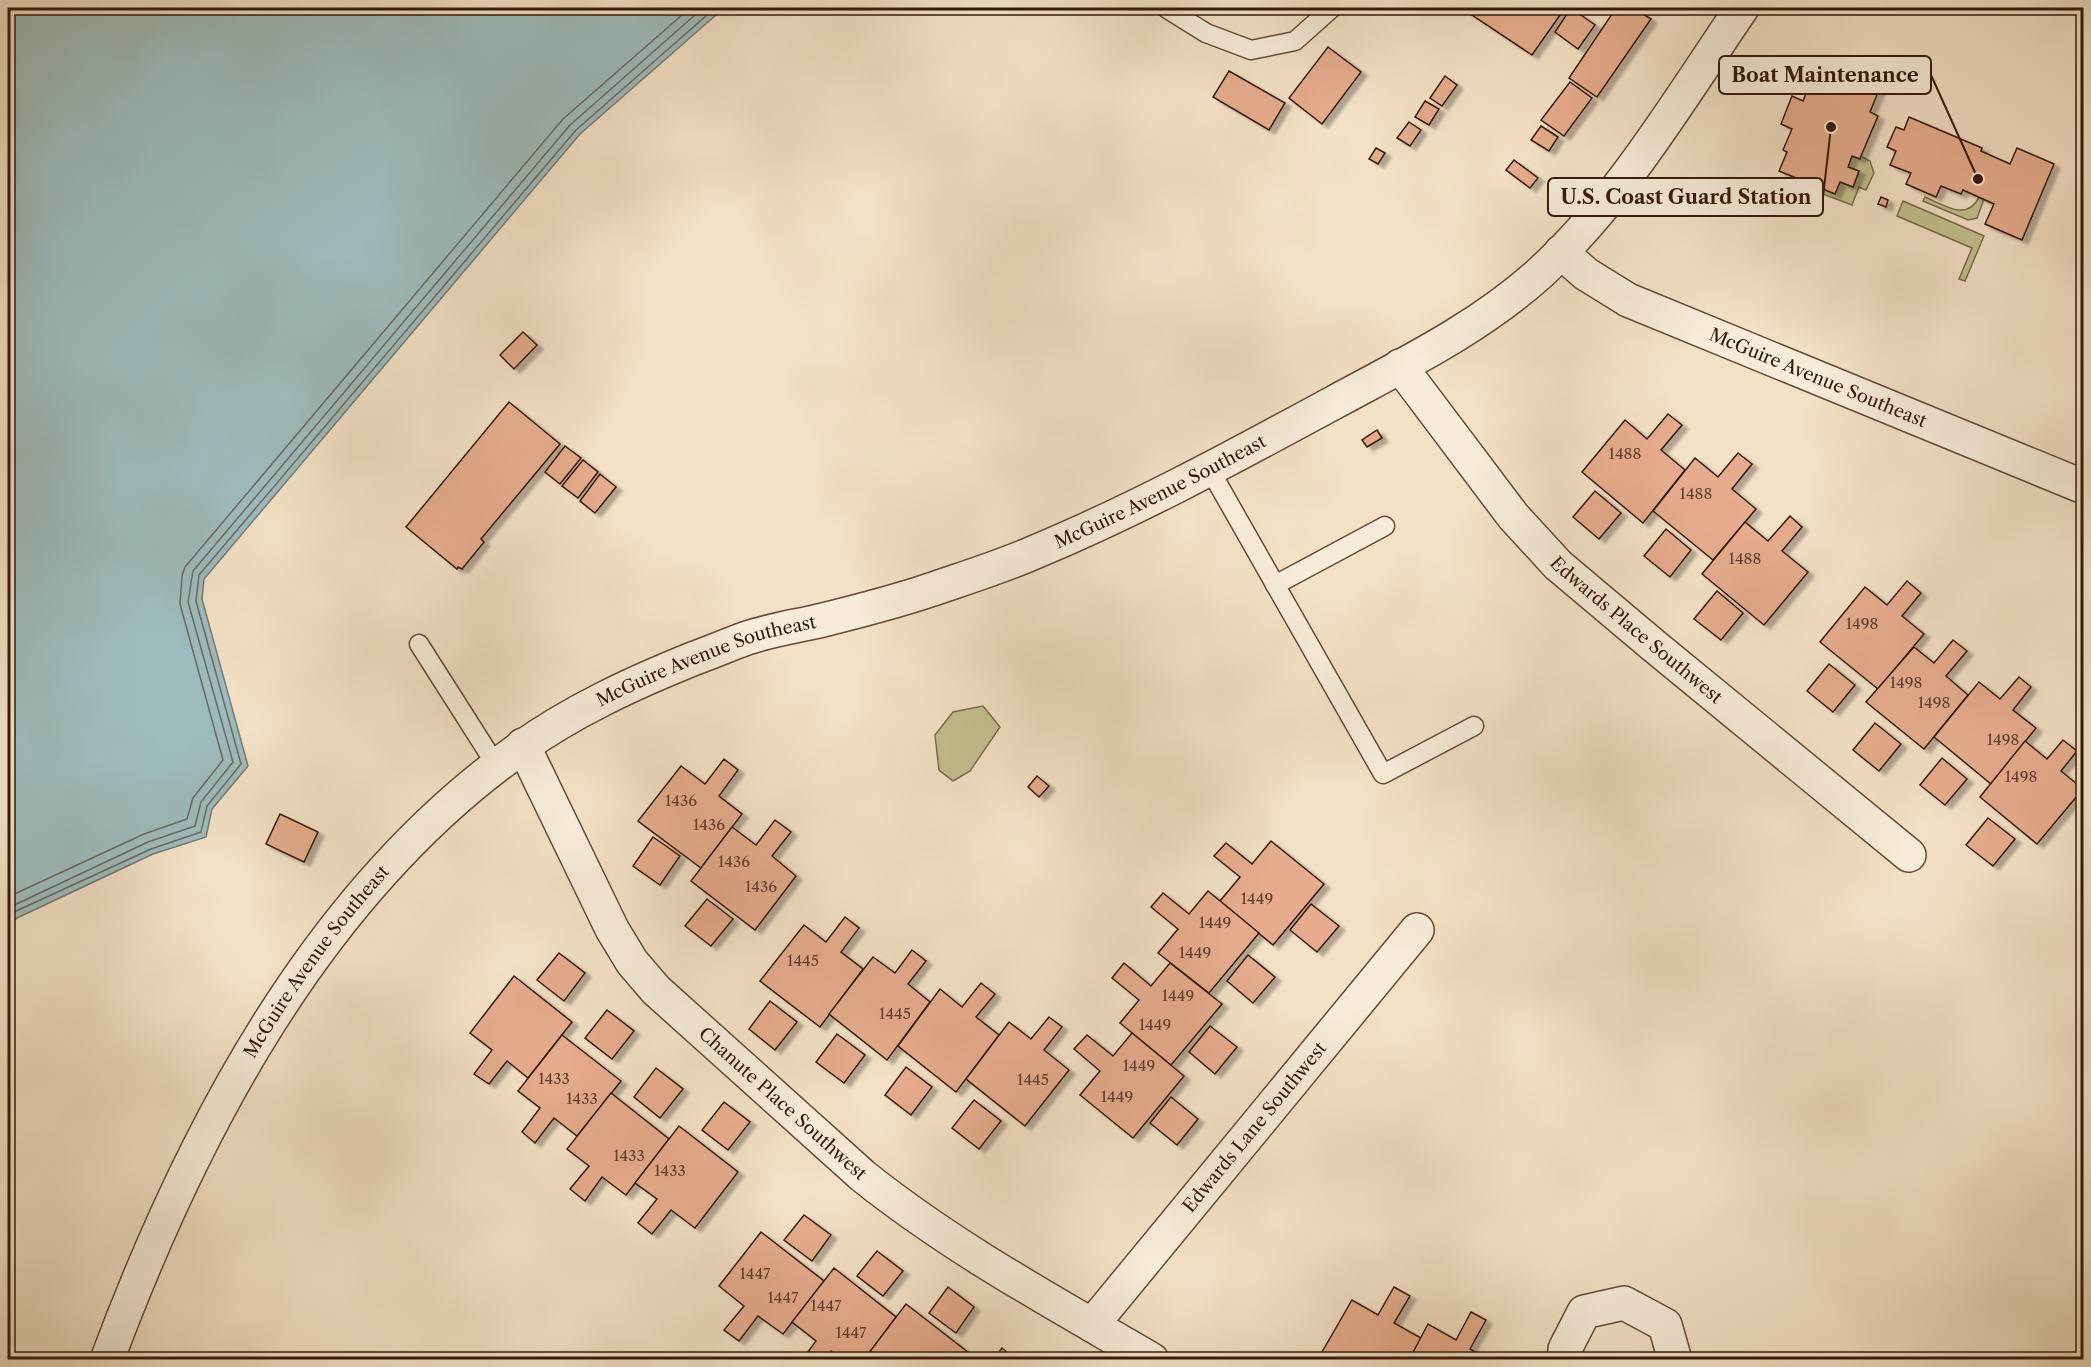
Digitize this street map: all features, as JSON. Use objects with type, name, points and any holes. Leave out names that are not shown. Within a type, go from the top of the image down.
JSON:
[{"type":"street","name":"McGuire Avenue Southeast","points":[[107,1359],[130,1298],[182,1181],[219,1110],[294,983],[340,919],[391,861],[446,806],[524,745],[595,702],[665,670],[750,637],[872,609],[983,572],[1083,531],[1210,470],[1468,328],[1527,284],[1561,252],[1594,215],[1634,164],[1742,8]]},
{"type":"street","name":"McGuire Avenue Southeast","points":[[1561,252],[1586,274],[1628,300],[2084,487]]},
{"type":"street","name":"Edwards Place Southwest","points":[[1400,366],[1513,516],[1558,565],[1909,855]]},
{"type":"street","name":"Chanute Place Southwest","points":[[524,745],[612,929],[632,962],[656,990],[863,1176],[894,1201],[984,1262],[1152,1359]]},
{"type":"street","name":"Edwards Lane Southwest","points":[[1092,1324],[1417,930]]},
{"type":"street","points":[[1565,1359],[1565,1349],[1584,1312],[1624,1303],[1665,1325],[1675,1359]]},
{"type":"lane","points":[[1166,8],[1206,33],[1251,50],[1295,41],[1332,8]]},
{"type":"lane","points":[[1210,470],[1383,774],[1474,726]]},
{"type":"lane","points":[[1275,585],[1385,526]]},
{"type":"lane","points":[[419,644],[496,765]]},
{"type":"shaded area","points":[[1852,156],[1860,159],[1861,156],[1870,161],[1874,173],[1866,190],[1859,187],[1852,205],[1815,191],[1799,179],[1835,193],[1840,182],[1853,187],[1859,172],[1848,167]]},
{"type":"shaded area","points":[[1925,197],[1947,207],[1962,210],[1974,205],[1979,197],[1984,199],[1977,218],[1968,220],[1923,201]]},
{"type":"shaded area","points":[[1903,201],[1984,236],[1965,281],[1959,279],[1972,248],[1897,216]]},
{"type":"shaded area","points":[[983,706],[1000,727],[970,771],[953,781],[939,770],[935,735],[953,712]]},
{"type":"water","points":[[8,8],[724,8],[580,134],[204,579],[202,599],[248,766],[212,809],[206,837],[153,854],[17,918],[8,926]]},
{"type":"pier","points":[[1229,8],[1288,8],[1266,24],[1251,26],[1238,22]]},
{"type":"building","points":[[1468,8],[1565,8],[1532,55],[1466,11]]},
{"type":"building","points":[[1571,8],[1595,25],[1578,49],[1555,32]]},
{"type":"building","points":[[1616,8],[1634,8],[1651,19],[1597,97],[1569,78]]},
{"type":"building","points":[[1328,47],[1361,72],[1322,124],[1289,98]]},
{"type":"building","points":[[1824,62],[1881,85],[1870,112],[1878,116],[1860,159],[1852,156],[1848,167],[1859,171],[1853,187],[1840,182],[1835,194],[1779,171],[1787,152],[1783,150],[1792,129],[1781,124],[1792,96],[1803,101],[1812,78],[1817,80]]},
{"type":"building","points":[[1229,71],[1285,103],[1269,130],[1213,97]]},
{"type":"building","points":[[1445,76],[1457,85],[1442,106],[1430,98]]},
{"type":"building","points":[[1570,82],[1592,98],[1564,136],[1541,120]]},
{"type":"building","points":[[1425,101],[1439,109],[1429,125],[1415,117]]},
{"type":"building","points":[[1909,117],[1982,148],[1981,151],[2010,164],[2017,148],[2054,164],[2022,240],[1985,224],[1994,204],[1963,190],[1961,194],[1941,186],[1936,197],[1906,184],[1911,173],[1890,165],[1896,151],[1887,147],[1896,127],[1904,130]]},
{"type":"building","points":[[1409,122],[1421,130],[1410,146],[1397,138]]},
{"type":"building","points":[[1541,126],[1558,137],[1549,151],[1531,140]]},
{"type":"building","points":[[1376,148],[1385,153],[1378,164],[1369,159]]},
{"type":"building","points":[[1514,160],[1538,178],[1530,188],[1506,170]]},
{"type":"building","points":[[1881,197],[1888,200],[1886,207],[1878,204]]},
{"type":"building","points":[[523,332],[537,345],[514,369],[500,355]]},
{"type":"building","points":[[509,402],[560,444],[481,539],[484,542],[462,569],[458,567],[457,569],[406,527]]},
{"type":"building","points":[[1668,414],[1682,425],[1661,450],[1685,470],[1643,523],[1582,472],[1625,420],[1647,439]]},
{"type":"building","points":[[1377,430],[1382,438],[1367,447],[1362,440]]},
{"type":"building","points":[[565,446],[581,458],[560,484],[545,472]]},
{"type":"building","points":[[1738,453],[1752,464],[1732,489],[1756,509],[1713,560],[1653,511],[1695,458],[1718,477]]},
{"type":"building","points":[[583,460],[598,472],[578,498],[562,486]]},
{"type":"building","points":[[600,474],[616,487],[595,513],[580,501]]},
{"type":"building","points":[[1595,491],[1621,513],[1599,539],[1573,517]]},
{"type":"building","points":[[1790,516],[1802,527],[1782,551],[1808,572],[1764,625],[1702,574],[1745,522],[1768,541]]},
{"type":"building","points":[[1666,529],[1691,550],[1670,577],[1644,556]]},
{"type":"building","points":[[1907,581],[1921,593],[1902,616],[1924,634],[1878,689],[1820,642],[1865,587],[1887,605]]},
{"type":"building","points":[[1717,591],[1743,613],[1721,640],[1694,619]]},
{"type":"building","points":[[1953,640],[1967,651],[1946,676],[1968,695],[1924,749],[1866,702],[1914,647],[1934,663]]},
{"type":"building","points":[[1829,664],[1855,685],[1833,712],[1807,691]]},
{"type":"building","points":[[2019,677],[2031,687],[2013,710],[2036,728],[1991,784],[1934,737],[1979,682],[2000,699]]},
{"type":"building","points":[[1875,723],[1901,744],[1879,771],[1853,750]]},
{"type":"building","points":[[2063,740],[2077,751],[2061,771],[2083,789],[2037,844],[1980,797],[2025,741],[2047,759]]},
{"type":"building","points":[[1942,758],[1967,779],[1945,805],[1920,785]]},
{"type":"building","points":[[724,759],[738,770],[719,796],[742,814],[701,868],[638,821],[681,766],[705,784]]},
{"type":"building","points":[[1037,776],[1049,786],[1039,797],[1028,787]]},
{"type":"building","points":[[280,814],[318,832],[304,862],[266,844]]},
{"type":"building","points":[[1988,818],[2015,839],[1993,866],[1966,845]]},
{"type":"building","points":[[775,820],[791,832],[772,856],[796,876],[755,930],[691,881],[732,827],[756,845]]},
{"type":"building","points":[[653,837],[680,856],[660,885],[633,866]]},
{"type":"building","points":[[1271,841],[1324,884],[1273,945],[1220,901],[1240,877],[1214,856],[1226,843],[1252,864]]},
{"type":"building","points":[[1208,891],[1259,933],[1209,993],[1158,953],[1178,929],[1151,907],[1163,893],[1189,914]]},
{"type":"building","points":[[707,899],[733,919],[711,946],[685,926]]},
{"type":"building","points":[[1311,904],[1339,926],[1317,952],[1290,930]]},
{"type":"building","points":[[845,917],[859,928],[841,952],[863,969],[820,1027],[760,981],[804,925],[826,942]]},
{"type":"building","points":[[912,950],[926,961],[908,984],[930,1002],[887,1060],[829,1014],[873,957],[895,973]]},
{"type":"building","points":[[559,953],[585,973],[564,1001],[537,980]]},
{"type":"building","points":[[1248,955],[1275,977],[1253,1003],[1227,981]]},
{"type":"building","points":[[1124,963],[1151,986],[1170,963],[1222,1004],[1171,1065],[1120,1023],[1139,1000],[1112,978]]},
{"type":"building","points":[[514,976],[572,1022],[528,1078],[507,1061],[489,1084],[474,1074],[492,1050],[470,1033]]},
{"type":"building","points":[[981,983],[995,994],[976,1017],[999,1035],[956,1092],[898,1046],[940,989],[962,1007]]},
{"type":"building","points":[[770,1001],[797,1022],[775,1050],[749,1029]]},
{"type":"building","points":[[607,1010],[634,1031],[612,1059],[585,1038]]},
{"type":"building","points":[[1049,1017],[1062,1027],[1044,1050],[1069,1070],[1025,1126],[966,1079],[1009,1022],[1031,1039]]},
{"type":"building","points":[[1210,1026],[1237,1047],[1215,1074],[1189,1052]]},
{"type":"building","points":[[1132,1033],[1184,1076],[1133,1138],[1080,1095],[1100,1071],[1074,1049],[1087,1035],[1113,1056]]},
{"type":"building","points":[[837,1034],[865,1055],[844,1083],[816,1062]]},
{"type":"building","points":[[562,1035],[621,1081],[577,1136],[554,1118],[535,1143],[522,1132],[540,1108],[518,1091]]},
{"type":"building","points":[[906,1067],[932,1087],[911,1115],[885,1095]]},
{"type":"building","points":[[656,1068],[683,1089],[660,1118],[634,1097]]},
{"type":"building","points":[[611,1093],[669,1139],[626,1195],[602,1177],[585,1201],[570,1189],[589,1166],[567,1149]]},
{"type":"building","points":[[1171,1097],[1198,1119],[1177,1145],[1150,1123]]},
{"type":"building","points":[[974,1100],[1001,1121],[979,1149],[952,1128]]},
{"type":"building","points":[[724,1102],[750,1122],[728,1150],[702,1130]]},
{"type":"building","points":[[679,1126],[738,1172],[695,1228],[671,1210],[652,1234],[638,1223],[657,1199],[635,1183]]},
{"type":"building","points":[[804,1215],[831,1235],[812,1261],[784,1240]]},
{"type":"building","points":[[761,1232],[824,1281],[783,1334],[758,1316],[739,1341],[724,1330],[744,1306],[719,1286]]},
{"type":"building","points":[[877,1251],[903,1271],[883,1296],[857,1276]]},
{"type":"building","points":[[834,1268],[896,1317],[864,1360],[842,1360],[831,1351],[824,1360],[802,1360],[816,1341],[792,1322]]},
{"type":"building","points":[[948,1287],[974,1307],[956,1333],[929,1313]]},
{"type":"building","points":[[1394,1287],[1410,1296],[1394,1323],[1421,1338],[1409,1360],[1318,1359],[1352,1300],[1378,1315]]},
{"type":"building","points":[[906,1304],[969,1353],[964,1360],[868,1360],[865,1358]]},
{"type":"building","points":[[1471,1312],[1486,1320],[1470,1349],[1489,1360],[1409,1360],[1428,1324],[1456,1340]]},
{"type":"building","points":[[1002,1348],[1016,1360],[993,1360]]},
{"type":"place","name":"U.S. Coast Guard Station","points":[[1831,127]]},
{"type":"place","name":"Boat Maintenance","points":[[1978,179]]}]
